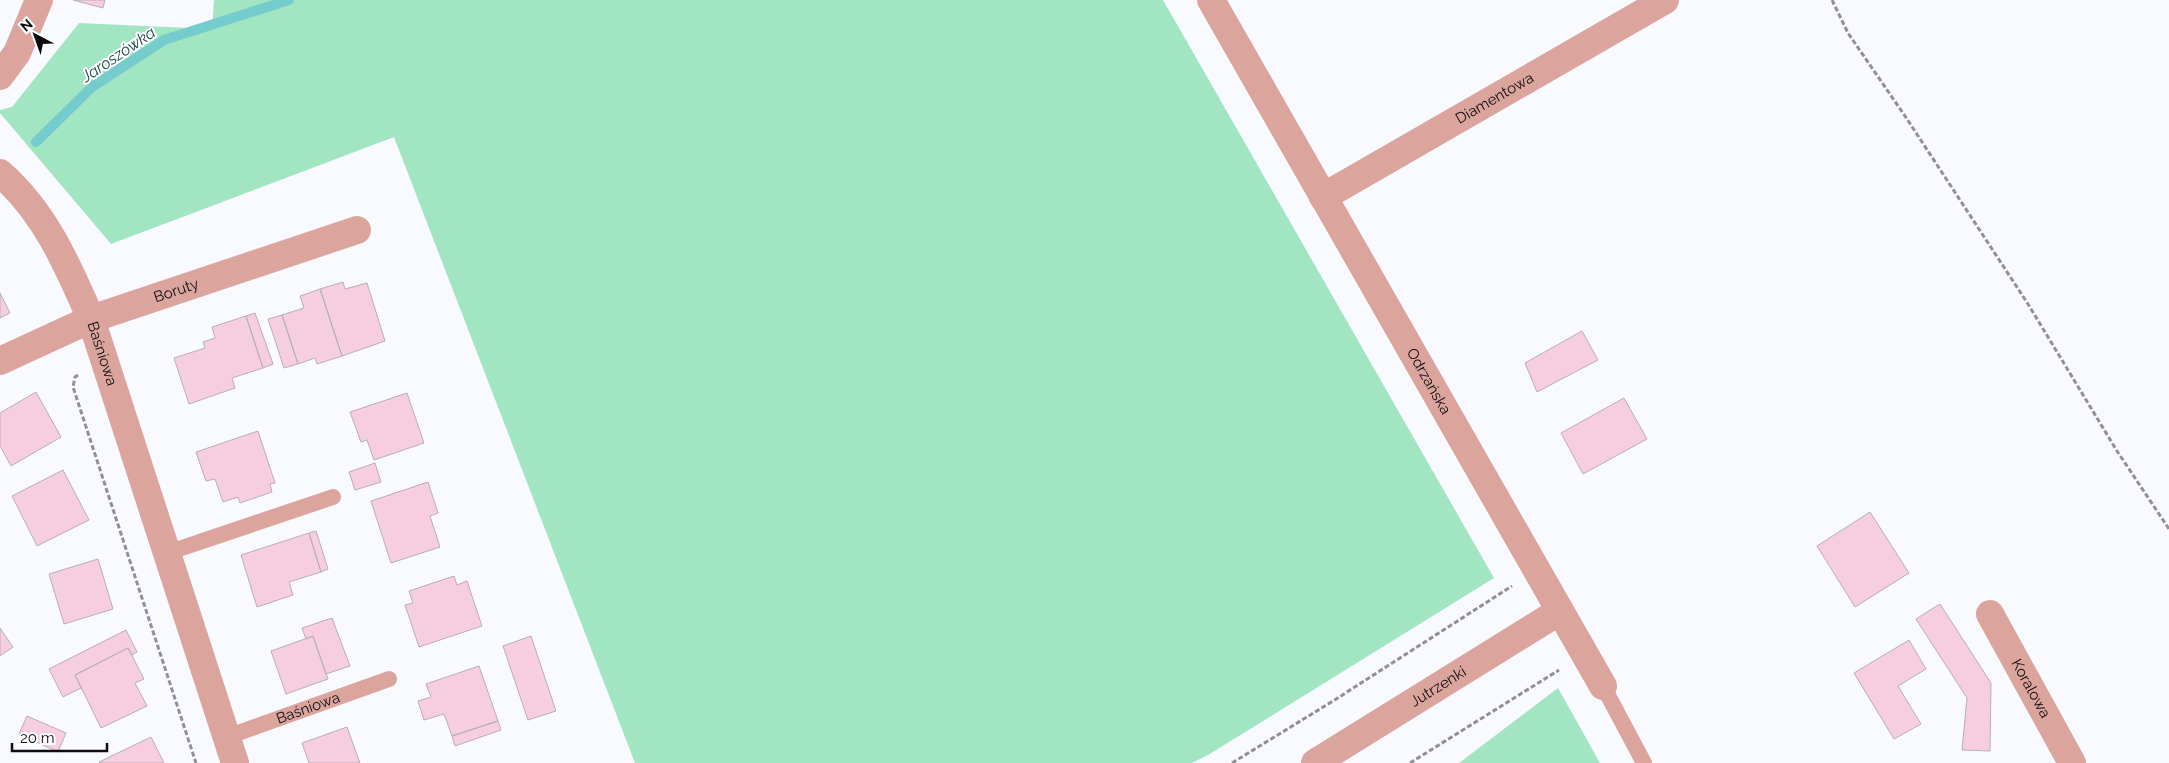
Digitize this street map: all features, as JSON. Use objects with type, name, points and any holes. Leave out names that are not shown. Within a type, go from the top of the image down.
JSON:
[{"type":"street","points":[[0,76],[17,53],[39,0]]},
{"type":"street","name":"Odrzańska","points":[[1211,0],[1603,686]]},
{"type":"street","name":"Diamentowa","points":[[1323,197],[1665,0]]},
{"type":"street","name":"Baśniowa","points":[[0,173],[11,182],[38,214],[67,263],[91,319],[235,763]]},
{"type":"street","name":"Boruty","points":[[0,361],[91,319],[357,230]]},
{"type":"street","name":"Jutrzenki","points":[[1315,763],[1560,610]]},
{"type":"street","name":"Koralowa","points":[[1990,614],[2072,763]]},
{"type":"lane","points":[[167,553],[333,497]]},
{"type":"lane","name":"Baśniowa","points":[[227,737],[389,679]]},
{"type":"lane","name":"Odrzańska","points":[[1603,686],[1644,763]]},
{"type":"path","points":[[1832,0],[1848,33],[1907,119],[2028,304],[2117,451],[2169,529]]},
{"type":"path","points":[[1232,763],[1333,702],[1536,569]]},
{"type":"path","points":[[1410,763],[1585,654]]},
{"type":"green space","points":[[214,0],[1163,0],[1494,578],[1208,755],[1192,763],[635,763],[394,137],[111,244],[0,113],[0,110],[12,107],[79,23],[212,29]]},
{"type":"green space","points":[[1558,688],[1600,763],[1459,763]]},
{"type":"building","points":[[73,0],[105,0],[103,8]]},
{"type":"building","points":[[343,282],[345,289],[367,283],[385,341],[342,356],[320,289]]},
{"type":"building","points":[[320,289],[342,356],[317,364],[315,358],[298,364],[282,315],[304,308],[300,296]]},
{"type":"building","points":[[0,293],[10,313],[0,318]]},
{"type":"building","points":[[255,313],[273,364],[263,368],[246,316]]},
{"type":"building","points":[[282,315],[298,364],[284,368],[268,319]]},
{"type":"building","points":[[246,316],[263,368],[232,378],[235,388],[189,404],[174,358],[205,348],[203,342],[215,338],[212,327]]},
{"type":"building","points":[[1582,331],[1598,360],[1537,392],[1525,363]]},
{"type":"building","points":[[36,392],[61,437],[11,466],[0,446],[0,413]]},
{"type":"building","points":[[407,393],[424,443],[374,460],[367,440],[361,442],[350,412]]},
{"type":"building","points":[[1624,398],[1647,439],[1583,474],[1561,433]]},
{"type":"building","points":[[258,431],[275,483],[270,484],[272,492],[240,503],[238,497],[223,502],[215,479],[206,481],[196,452]]},
{"type":"building","points":[[375,463],[381,482],[355,490],[349,472]]},
{"type":"building","points":[[63,470],[89,520],[37,546],[12,496]]},
{"type":"building","points":[[428,482],[438,513],[430,516],[440,547],[391,563],[371,501]]},
{"type":"building","points":[[1870,512],[1909,573],[1855,607],[1817,546]]},
{"type":"building","points":[[316,531],[328,569],[321,572],[309,533]]},
{"type":"building","points":[[309,533],[321,572],[289,582],[293,595],[257,607],[241,555]]},
{"type":"building","points":[[98,559],[113,609],[64,624],[49,574]]},
{"type":"building","points":[[454,576],[457,585],[467,581],[482,626],[419,647],[405,605],[413,603],[409,591]]},
{"type":"building","points":[[1940,604],[1991,683],[1990,751],[1962,750],[1967,698],[1916,619]]},
{"type":"building","points":[[332,618],[350,666],[326,674],[313,636],[306,639],[302,628]]},
{"type":"building","points":[[0,628],[13,647],[0,656]]},
{"type":"building","points":[[126,630],[137,652],[132,655],[128,648],[75,675],[81,688],[63,697],[49,669]]},
{"type":"building","points":[[313,636],[328,679],[286,694],[271,651]]},
{"type":"building","points":[[531,636],[556,711],[528,720],[503,646]]},
{"type":"building","points":[[1909,640],[1926,669],[1898,686],[1921,724],[1894,739],[1854,673]]},
{"type":"building","points":[[128,648],[144,679],[135,683],[147,706],[101,728],[75,675]]},
{"type":"building","points":[[479,666],[498,721],[452,736],[444,714],[424,720],[418,701],[431,697],[426,684]]},
{"type":"building","points":[[27,716],[66,733],[58,752],[19,734]]},
{"type":"building","points":[[498,721],[501,730],[455,746],[452,736]]},
{"type":"building","points":[[347,727],[360,763],[309,763],[302,743]]},
{"type":"building","points":[[151,737],[164,763],[99,762]]},
{"type":"waterway","name":"Jaroszówka","points":[[36,142],[92,87],[164,40],[289,0]]}]
